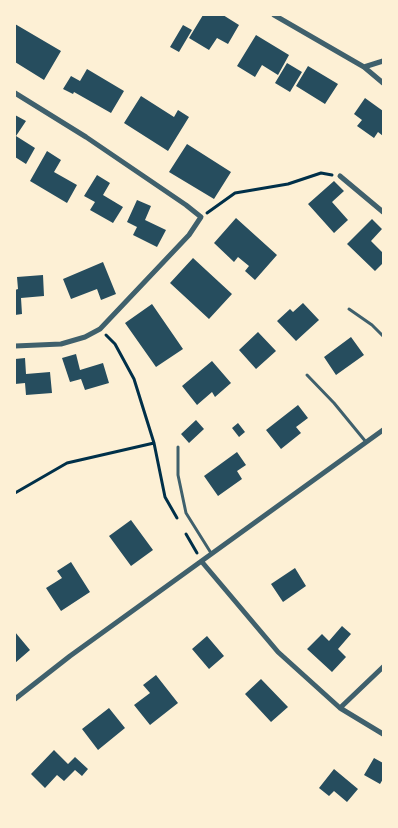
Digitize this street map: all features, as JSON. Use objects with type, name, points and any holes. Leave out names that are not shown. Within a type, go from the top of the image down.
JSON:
[{"type":"street","points":[[274,15],[364,67],[383,83]]},
{"type":"street","points":[[364,67],[383,61]]},
{"type":"street","points":[[15,93],[93,142],[201,217],[189,235],[100,330],[85,337],[60,344],[15,346]]},
{"type":"street","points":[[340,176],[383,212]]},
{"type":"street","points":[[15,699],[70,656],[383,430]]},
{"type":"street","points":[[202,562],[278,652],[340,708],[383,734]]},
{"type":"street","points":[[340,708],[383,667]]},
{"type":"lane","points":[[349,309],[372,325],[383,336]]},
{"type":"lane","points":[[307,375],[334,403],[366,442]]},
{"type":"lane","points":[[178,447],[178,475],[186,513],[211,554]]},
{"type":"path","points":[[201,217],[235,193],[288,184],[321,174],[340,176]]},
{"type":"path","points":[[100,330],[115,344],[134,379],[154,443],[165,497],[179,521]]},
{"type":"path","points":[[15,493],[67,463],[154,443]]},
{"type":"path","points":[[184,529],[202,562]]},
{"type":"building","points":[[203,15],[223,15],[239,25],[228,44],[217,38],[209,50],[189,38]]},
{"type":"building","points":[[15,24],[61,51],[44,80],[15,62]]},
{"type":"building","points":[[183,25],[192,30],[179,52],[170,47]]},
{"type":"building","points":[[256,35],[289,55],[278,75],[262,65],[255,77],[237,66]]},
{"type":"building","points":[[287,63],[302,72],[290,92],[275,83]]},
{"type":"building","points":[[308,66],[338,84],[325,104],[296,86]]},
{"type":"building","points":[[87,69],[124,91],[111,113],[74,92],[73,94],[63,89],[71,76],[80,81]]},
{"type":"building","points":[[141,96],[174,117],[178,110],[189,117],[168,151],[124,123]]},
{"type":"building","points":[[365,98],[383,111],[383,136],[378,132],[374,138],[357,126],[362,120],[354,114]]},
{"type":"building","points":[[15,115],[26,121],[16,136],[35,148],[26,164],[15,157]]},
{"type":"building","points":[[187,144],[231,172],[214,199],[169,172]]},
{"type":"building","points":[[47,151],[61,160],[54,172],[77,185],[67,203],[30,181]]},
{"type":"building","points":[[97,175],[110,183],[103,195],[123,207],[113,223],[90,210],[95,202],[84,196]]},
{"type":"building","points":[[334,181],[344,191],[332,202],[348,220],[334,233],[308,204]]},
{"type":"building","points":[[137,200],[151,206],[145,220],[166,230],[157,247],[133,235],[137,227],[127,222]]},
{"type":"building","points":[[236,218],[277,255],[255,280],[245,271],[249,266],[238,257],[234,262],[214,243]]},
{"type":"building","points":[[372,219],[382,229],[371,241],[383,253],[383,263],[375,271],[347,244]]},
{"type":"building","points":[[193,258],[232,294],[209,319],[170,283]]},
{"type":"building","points":[[103,262],[116,294],[101,300],[97,289],[71,299],[63,279]]},
{"type":"building","points":[[43,275],[44,296],[21,298],[22,314],[15,315],[15,290],[18,289],[17,277]]},
{"type":"building","points":[[303,303],[319,320],[296,341],[277,321],[290,309],[293,312]]},
{"type":"building","points":[[152,304],[183,349],[156,367],[125,323]]},
{"type":"building","points":[[258,332],[276,351],[256,369],[239,350]]},
{"type":"building","points":[[351,337],[364,355],[336,375],[324,357]]},
{"type":"building","points":[[76,354],[80,370],[103,363],[109,383],[85,390],[81,379],[70,382],[62,358]]},
{"type":"building","points":[[25,358],[26,374],[50,372],[52,393],[26,395],[25,383],[15,384],[15,359]]},
{"type":"building","points":[[212,361],[231,383],[215,397],[212,392],[197,405],[182,386]]},
{"type":"building","points":[[298,405],[308,418],[296,427],[301,433],[281,449],[266,430]]},
{"type":"building","points":[[196,420],[204,429],[189,443],[181,434]]},
{"type":"building","points":[[238,423],[245,432],[239,437],[232,428]]},
{"type":"building","points":[[237,452],[246,465],[237,471],[242,479],[218,496],[204,476]]},
{"type":"building","points":[[131,520],[153,550],[131,566],[109,536]]},
{"type":"building","points":[[71,562],[90,592],[61,611],[46,588],[62,578],[57,571]]},
{"type":"building","points":[[295,568],[306,586],[283,602],[271,584]]},
{"type":"building","points":[[342,626],[351,634],[338,649],[346,657],[332,672],[307,649],[322,634],[329,641]]},
{"type":"building","points":[[15,632],[30,650],[15,663]]},
{"type":"building","points":[[207,636],[224,656],[209,669],[192,649]]},
{"type":"building","points":[[156,675],[178,703],[150,725],[134,705],[150,693],[143,685]]},
{"type":"building","points":[[261,679],[288,707],[271,722],[245,694]]},
{"type":"building","points":[[109,708],[125,728],[98,750],[82,729]]},
{"type":"building","points":[[54,750],[68,764],[75,757],[88,769],[82,776],[75,770],[64,781],[57,775],[45,788],[31,774]]},
{"type":"building","points":[[374,758],[383,763],[383,779],[380,784],[364,775]]},
{"type":"building","points":[[334,769],[358,789],[347,802],[334,791],[329,796],[319,788]]}]
